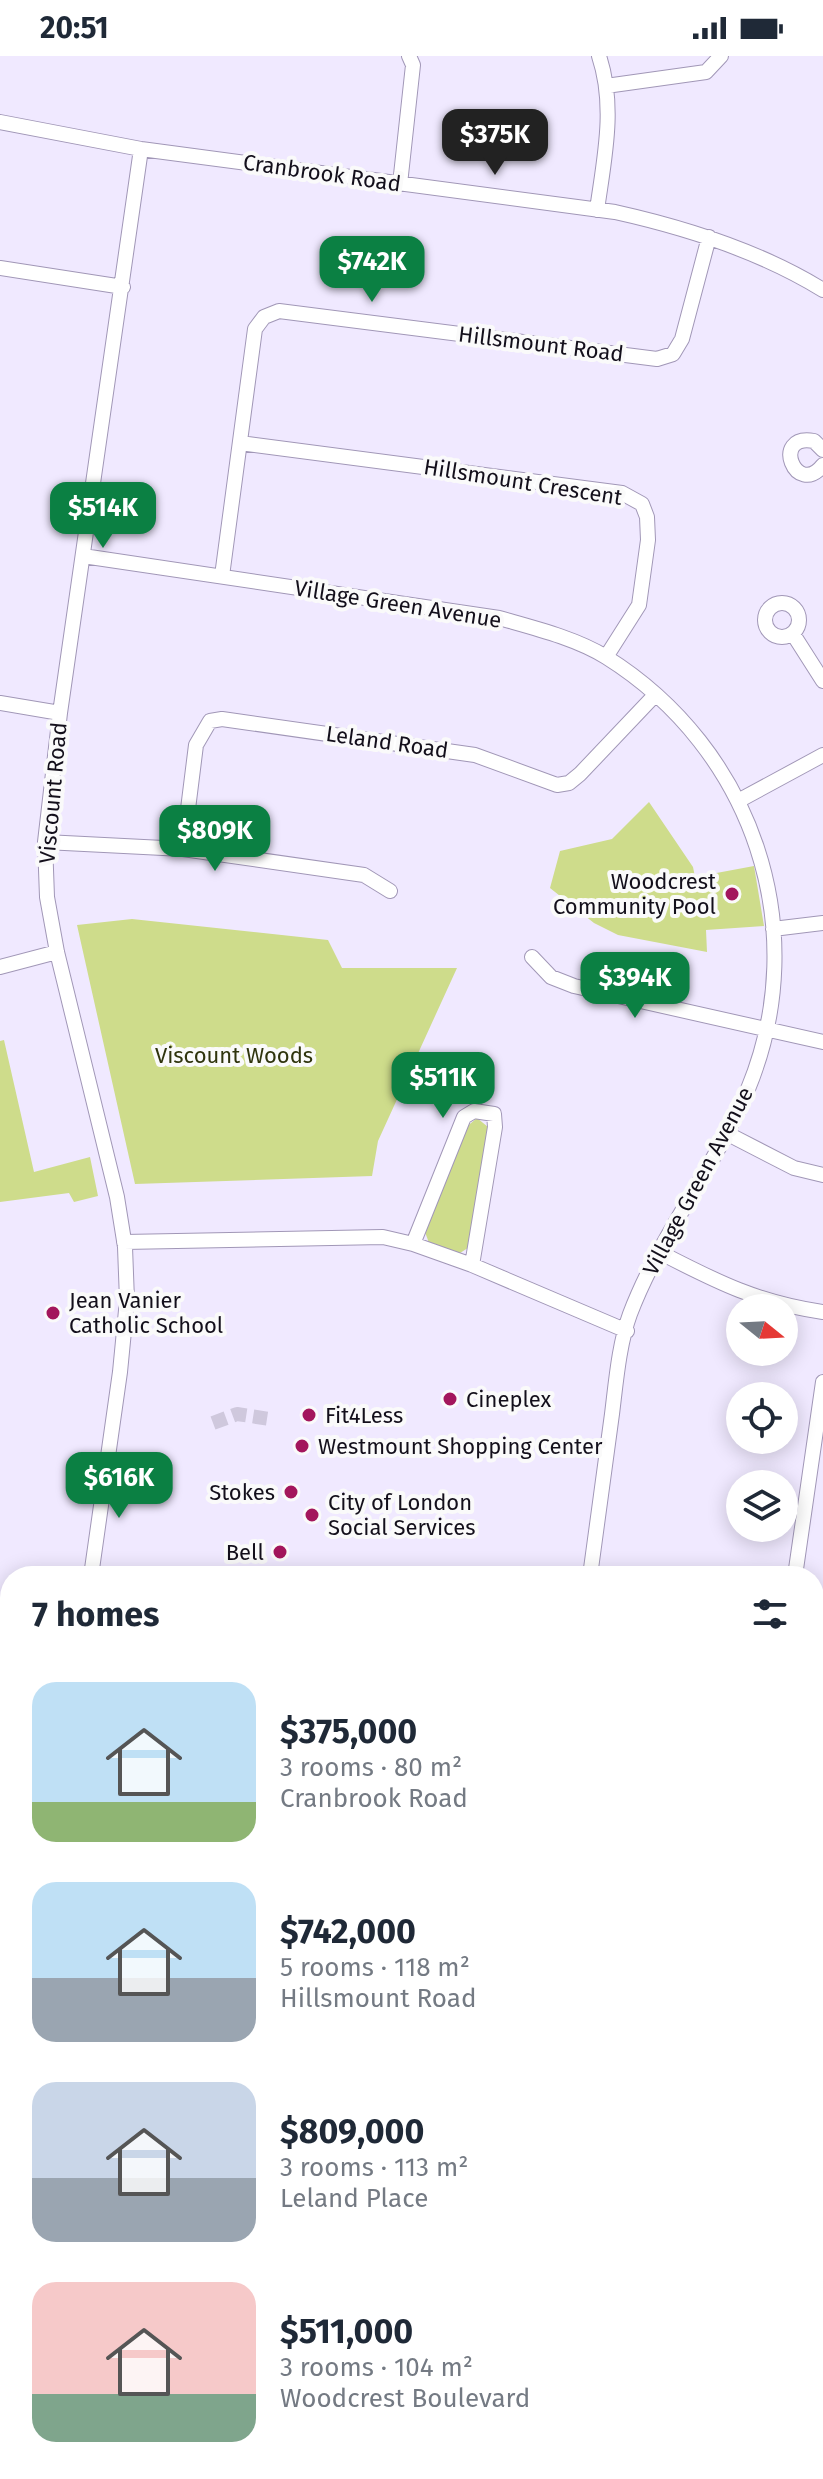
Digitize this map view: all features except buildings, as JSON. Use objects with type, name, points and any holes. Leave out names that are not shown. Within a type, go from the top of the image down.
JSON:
[{"type":"street","points":[[400,184],[413,65],[409,56]]},
{"type":"street","points":[[597,210],[608,130],[606,86],[599,56]]},
{"type":"street","points":[[606,86],[706,72],[721,56]]},
{"type":"street","name":"Cranbrook Road","points":[[0,122],[141,149],[597,210],[682,227],[823,290]]},
{"type":"street","name":"Viscount Road","points":[[92,1566],[120,1372],[127,1300],[124,1242],[117,1197],[57,952],[47,897],[45,842],[60,713],[141,149]]},
{"type":"street","name":"Hillsmount Road","points":[[222,576],[255,329],[264,317],[279,311],[657,359],[673,354],[682,339],[709,237]]},
{"type":"street","points":[[0,268],[123,287]]},
{"type":"street","points":[[823,450],[814,441],[803,440],[794,446],[790,457],[793,468],[803,474],[815,473],[823,465]]},
{"type":"street","name":"Hillsmount Crescent","points":[[240,443],[622,493],[642,504],[647,517],[648,540],[639,605],[606,657]]},
{"type":"street","name":"Village Green Avenue","points":[[83,556],[499,618],[541,629],[606,657],[655,695],[694,732],[738,801],[764,867],[773,929],[773,1004],[748,1088],[629,1316],[592,1566]]},
{"type":"street","points":[[793,634],[823,681]]},
{"type":"street","name":"Leland Road","points":[[183,849],[196,745],[210,721],[222,719],[475,755],[557,785],[569,783],[580,774],[655,695]]},
{"type":"street","points":[[0,703],[60,713]]},
{"type":"street","points":[[738,801],[823,755]]},
{"type":"street","points":[[45,842],[183,849],[364,875],[390,891]]},
{"type":"street","points":[[773,929],[823,923]]},
{"type":"street","points":[[0,967],[57,952]]},
{"type":"street","points":[[532,957],[551,977],[574,986],[766,1032],[823,1042]]},
{"type":"street","points":[[413,1244],[464,1117],[474,1111],[494,1114],[495,1127],[472,1265]]},
{"type":"street","points":[[726,1133],[794,1168],[823,1175]]},
{"type":"street","points":[[124,1242],[383,1237],[472,1265],[627,1331]]},
{"type":"street","points":[[661,1253],[734,1291],[779,1306],[823,1312]]},
{"type":"street","points":[[797,1566],[818,1455],[823,1382]]},
{"type":"green space","points":[[649,802],[693,867],[695,877],[754,866],[764,926],[706,930],[707,952],[618,935],[594,923],[550,888],[560,851],[612,839]]},
{"type":"green space","name":"Viscount Woods","points":[[132,919],[328,940],[342,968],[457,968],[378,1141],[372,1176],[135,1184],[77,925]]},
{"type":"green space","points":[[4,1040],[34,1172],[90,1157],[98,1196],[74,1202],[69,1193],[0,1202],[0,1041]]},
{"type":"green space","points":[[477,1118],[488,1127],[471,1246],[460,1253],[429,1243],[425,1232],[464,1129]]},
{"type":"tunnel","points":[[213,1423],[237,1414],[270,1419]]},
{"type":"place","name":"Woodcrest Community Pool","points":[[732,894]]},
{"type":"place","name":"Jean Vanier Catholic School","points":[[53,1313]]},
{"type":"place","name":"Cineplex","points":[[450,1399]]},
{"type":"place","name":"Fit4Less","points":[[309,1415]]},
{"type":"place","name":"Westmount Shopping Center","points":[[302,1446]]},
{"type":"place","name":"Stokes","points":[[291,1492]]},
{"type":"place","name":"City of London Social Services","points":[[312,1515]]},
{"type":"place","name":"Bell","points":[[280,1552]]}]
